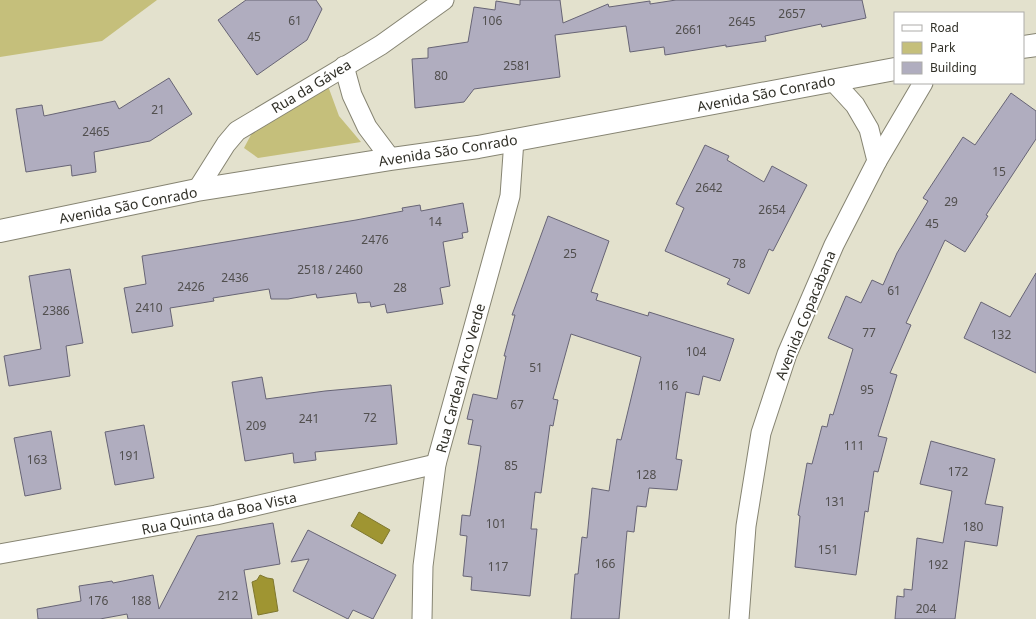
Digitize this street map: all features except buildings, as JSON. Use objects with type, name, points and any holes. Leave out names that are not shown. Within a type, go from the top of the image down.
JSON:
[{"type":"street","name":"Rua da Gávea","points":[[197,190],[226,144],[237,131],[381,45],[444,0]]},
{"type":"street","points":[[1024,47],[1036,45]]},
{"type":"street","points":[[344,66],[352,95],[367,127],[391,159]]},
{"type":"street","name":"Avenida São Conrado","points":[[0,231],[197,190],[514,140],[894,69]]},
{"type":"street","points":[[833,81],[855,105],[869,129],[877,161]]},
{"type":"street","name":"Avenida Copacabana","points":[[739,619],[746,526],[761,433],[786,354],[834,244],[877,161],[922,84]]},
{"type":"street","name":"Rua Cardeal Arco Verde","points":[[422,619],[423,566],[436,464],[510,196],[514,140]]},
{"type":"street","name":"Rua Quinta da Boa Vista","points":[[0,554],[216,516],[436,464]]},
{"type":"green space","points":[[0,0],[157,0],[102,41],[0,57]]},
{"type":"green space","points":[[328,86],[339,116],[361,142],[258,158],[244,148],[253,131]]},
{"type":"shaded area","points":[[359,512],[390,530],[382,544],[351,526]]},
{"type":"shaded area","points":[[260,575],[273,579],[278,611],[258,615],[252,582],[257,580]]}]
